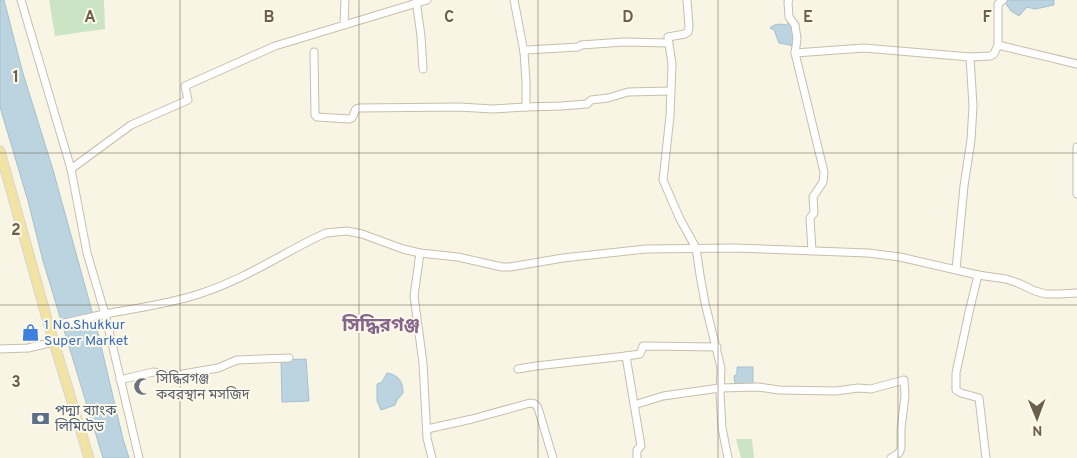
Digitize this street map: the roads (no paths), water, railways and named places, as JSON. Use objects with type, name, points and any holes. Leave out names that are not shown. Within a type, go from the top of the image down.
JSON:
[{"type":"main road","points":[[0,151],[1,161],[49,326],[90,458]]},
{"type":"street","points":[[21,0],[71,168],[87,253],[105,314],[139,458]]},
{"type":"street","points":[[344,25],[345,0]]},
{"type":"street","points":[[71,168],[130,125],[188,100],[185,86],[275,46],[427,0]]},
{"type":"street","points":[[514,0],[524,52],[526,106]]},
{"type":"street","points":[[687,0],[688,32],[668,38],[672,64],[670,116],[663,180],[696,248],[721,368],[722,428],[728,458]]},
{"type":"street","points":[[788,0],[789,17],[795,25],[796,53],[824,172],[824,182],[813,198],[814,213],[810,218],[812,251]]},
{"type":"street","points":[[796,53],[864,48],[990,56],[994,54],[998,45],[997,7],[1003,0]]},
{"type":"street","points":[[416,2],[423,69]]},
{"type":"street","points":[[524,52],[528,50],[624,42],[668,43]]},
{"type":"street","points":[[998,45],[1077,64]]},
{"type":"street","points":[[314,52],[315,116],[317,117],[349,119],[352,118],[356,109],[359,108],[493,109],[526,106],[560,106],[587,104],[591,100],[608,98],[628,92],[670,91]]},
{"type":"street","points":[[956,270],[964,186],[971,140],[973,106],[970,56]]},
{"type":"street","points":[[1077,147],[1077,194]]},
{"type":"street","points":[[49,326],[183,299],[244,275],[326,233],[347,231],[420,253],[476,260],[502,267],[646,249],[756,248],[868,253],[900,257],[978,275],[1006,279],[1046,294],[1077,293]]},
{"type":"street","points":[[420,253],[414,296],[423,364],[427,438],[432,458]]},
{"type":"street","points":[[978,275],[956,373],[956,390],[978,398],[986,458]]},
{"type":"street","points":[[0,349],[28,348],[54,342]]},
{"type":"street","points":[[518,369],[640,354],[643,346],[716,348]]},
{"type":"street","points":[[626,356],[641,446],[637,450],[636,458]]},
{"type":"street","points":[[120,380],[153,372],[173,375],[183,374],[218,368],[237,360],[288,358]]},
{"type":"street","points":[[634,405],[664,396],[720,388],[758,387],[779,390],[836,391],[858,388],[871,389],[904,380],[905,396],[901,448],[899,453],[892,458]]},
{"type":"street","points":[[427,430],[521,405],[536,404],[553,458]]},
{"type":"water","points":[[0,0],[4,0],[22,70],[53,170],[98,333],[129,458],[103,458],[43,261],[28,201],[0,107]]},
{"type":"water","points":[[1003,0],[1054,0],[1054,5],[1035,9],[1027,7],[1019,16],[1011,11]]},
{"type":"water","points":[[791,20],[794,25],[794,46],[779,43],[774,30],[770,28],[780,24],[786,25]]},
{"type":"water","points":[[306,359],[309,401],[282,402],[281,360]]},
{"type":"water","points":[[737,367],[753,367],[753,386],[735,384],[734,376],[737,374]]},
{"type":"water","points":[[387,373],[395,375],[399,380],[403,393],[395,405],[381,410],[377,401],[377,384],[382,382]]},
{"type":"place","name":"1 No.Shukkur Super Market","points":[[30,333]]},
{"type":"place","name":"সিদ্ধিরগঞ্জ কবরস্থান মসজিদ","points":[[142,387]]},
{"type":"place","name":"পদ্মা ব্যাংক লিমিটেড","points":[[41,419]]},
{"type":"district","name":"সিদ্ধিরগঞ্জ","points":[[381,326]]}]
